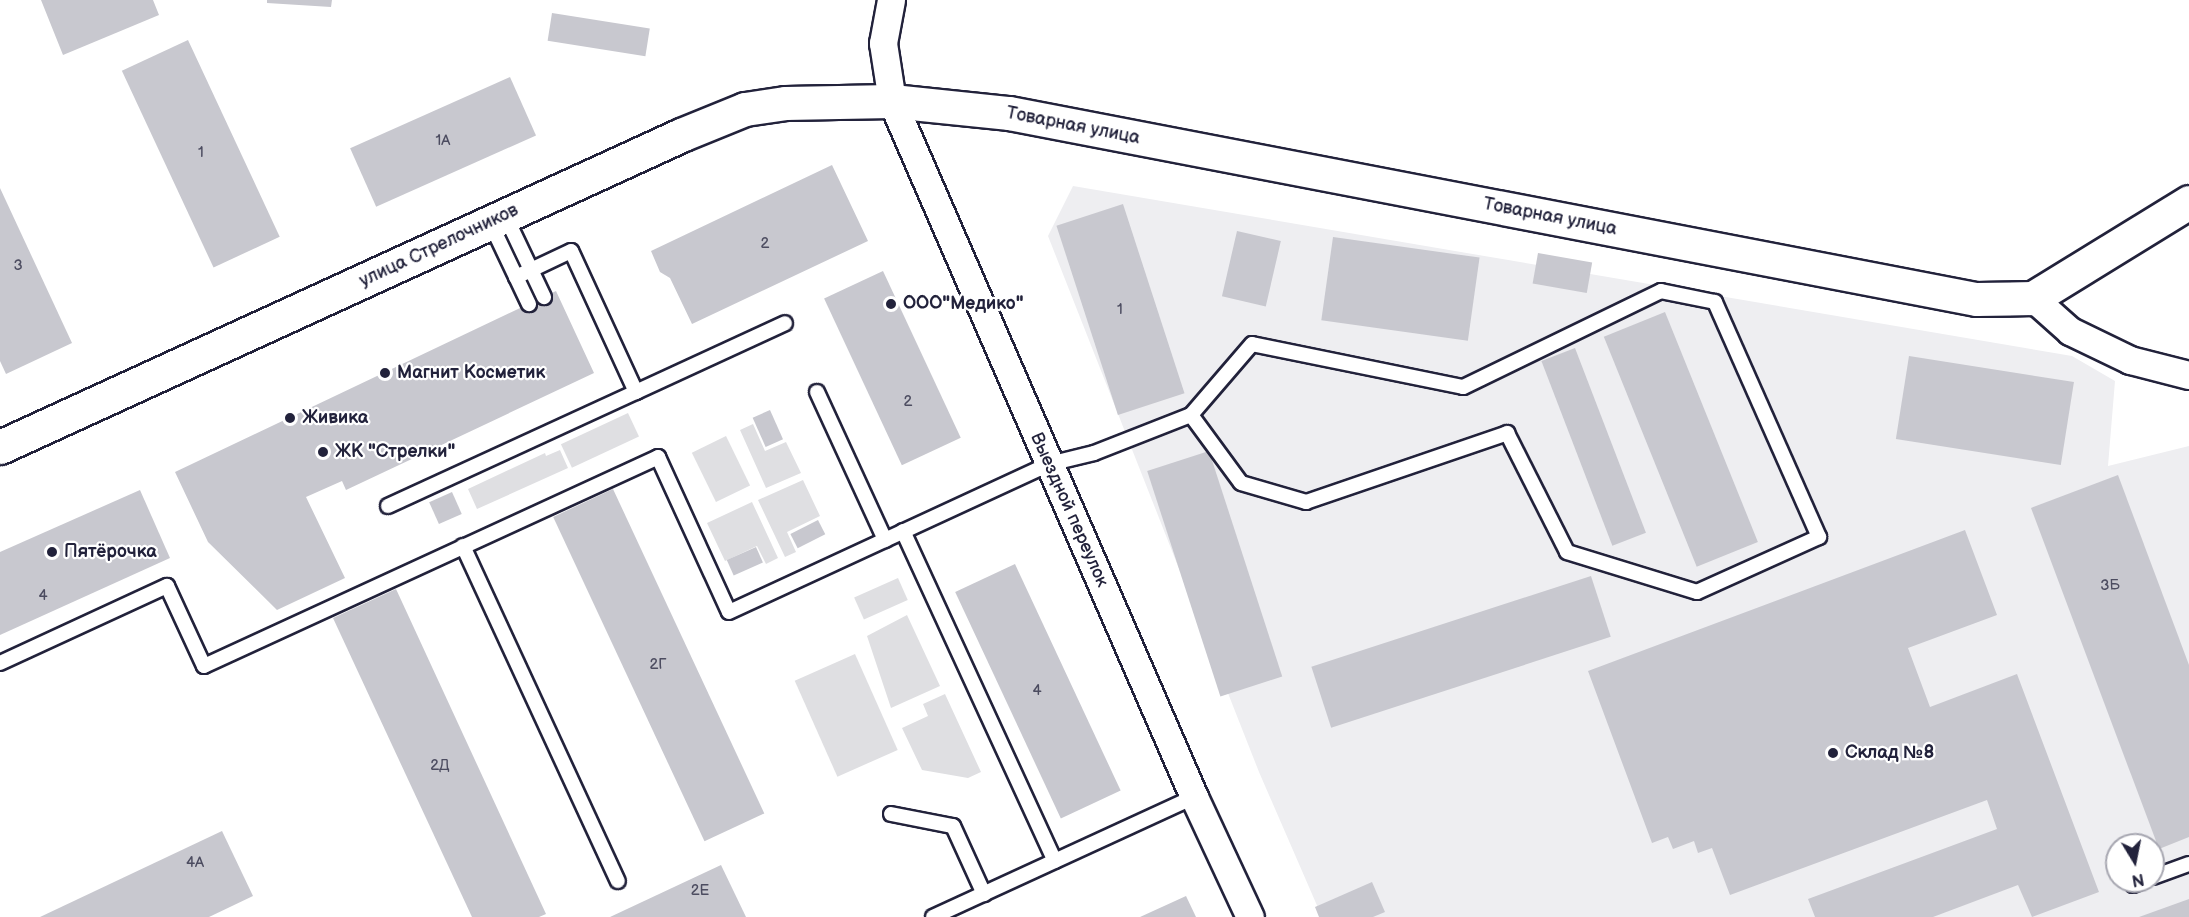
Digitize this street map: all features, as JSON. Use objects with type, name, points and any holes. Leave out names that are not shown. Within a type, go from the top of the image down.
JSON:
[{"type":"main road","name":"улица Стрелочников","points":[[0,447],[681,135],[745,109],[784,103],[892,101]]},
{"type":"main road","name":"Товарная улица","points":[[892,101],[1009,113],[1976,299],[2033,298]]},
{"type":"main road","points":[[2033,298],[2189,202]]},
{"type":"street","name":"Выездной переулок","points":[[891,0],[883,43],[892,101],[1194,797],[1250,917]]},
{"type":"street","points":[[2033,298],[2070,331],[2130,360],[2189,375]]},
{"type":"lane","points":[[497,219],[531,270],[544,297]]},
{"type":"lane","points":[[497,219],[516,277],[529,304]]},
{"type":"lane","points":[[516,277],[571,251],[636,392]]},
{"type":"lane","points":[[0,663],[167,586],[204,666],[658,457],[729,612],[1049,464],[1094,453],[1191,415],[1252,344],[1463,387],[1661,291],[1715,302],[1819,537],[1697,592],[1567,552],[1507,433],[1306,502],[1241,483],[1191,415]]},
{"type":"lane","points":[[388,506],[785,323]]},
{"type":"lane","points":[[817,392],[885,540]]},
{"type":"lane","points":[[903,531],[1055,861]]},
{"type":"lane","points":[[463,546],[618,881]]},
{"type":"lane","points":[[933,917],[1194,797]]},
{"type":"lane","points":[[891,814],[952,826],[984,894]]},
{"type":"lane","points":[[2165,873],[2189,864]]},
{"type":"shaded area","points":[[1073,186],[2072,356],[2115,381],[2108,466],[2189,446],[2189,917],[1322,917],[1259,772],[1048,236]]},
{"type":"shaded area","points":[[628,413],[639,437],[572,468],[561,444]]},
{"type":"shaded area","points":[[753,424],[765,451],[786,442],[801,473],[766,488],[740,430]]},
{"type":"shaded area","points":[[726,436],[750,485],[716,502],[692,453]]},
{"type":"shaded area","points":[[560,450],[568,468],[477,509],[468,489],[545,453],[546,456]]},
{"type":"shaded area","points":[[803,480],[820,516],[787,532],[796,552],[785,557],[758,500]]},
{"type":"shaded area","points":[[752,502],[778,558],[766,564],[757,546],[725,561],[707,523]]},
{"type":"shaded area","points":[[898,578],[908,600],[864,619],[854,598]]},
{"type":"shaded area","points":[[907,615],[940,686],[891,708],[867,636]]},
{"type":"shaded area","points":[[855,654],[898,750],[837,777],[795,681]]},
{"type":"shaded area","points":[[945,694],[981,772],[968,778],[922,770],[902,728],[928,716],[923,704]]},
{"type":"building","points":[[41,0],[153,0],[159,15],[63,55]]},
{"type":"building","points":[[267,0],[332,0],[331,7],[267,3]]},
{"type":"building","points":[[552,13],[650,28],[645,56],[548,41]]},
{"type":"building","points":[[188,40],[280,237],[214,268],[122,71]]},
{"type":"building","points":[[510,77],[536,135],[376,207],[350,148]]},
{"type":"building","points":[[832,165],[868,241],[692,324],[670,278],[660,272],[651,251]]},
{"type":"building","points":[[0,188],[72,343],[6,374],[0,361]]},
{"type":"building","points":[[1123,204],[1184,393],[1118,415],[1056,226]]},
{"type":"building","points":[[1237,231],[1281,241],[1266,306],[1222,296]]},
{"type":"building","points":[[1333,237],[1480,258],[1468,341],[1321,320]]},
{"type":"building","points":[[1538,253],[1592,263],[1587,293],[1533,284]]},
{"type":"building","points":[[883,271],[961,438],[902,465],[824,298]]},
{"type":"building","name":"ЖК \"Стрелки\"","points":[[556,291],[594,373],[346,490],[342,481],[306,497],[345,578],[277,610],[208,542],[175,472]]},
{"type":"building","points":[[1665,312],[1758,542],[1697,567],[1604,337]]},
{"type":"building","points":[[1575,348],[1646,533],[1612,546],[1541,361]]},
{"type":"building","points":[[1909,356],[2074,382],[2061,465],[1896,439]]},
{"type":"building","points":[[770,410],[783,439],[766,447],[753,418]]},
{"type":"building","points":[[1209,451],[1282,676],[1220,696],[1147,471]]},
{"type":"building","points":[[2118,475],[2189,665],[2189,837],[2165,847],[2165,833],[2153,833],[2031,508]]},
{"type":"building","points":[[613,489],[764,813],[704,841],[553,517]]},
{"type":"building","points":[[140,490],[170,558],[0,635],[0,552]]},
{"type":"building","points":[[452,492],[462,514],[439,524],[429,502]]},
{"type":"building","points":[[818,520],[825,534],[798,548],[790,534]]},
{"type":"building","name":"Склад №8","points":[[1965,530],[1997,615],[1908,648],[1930,707],[2017,674],[2099,892],[2032,917],[2018,885],[1933,917],[1815,917],[1808,899],[1997,829],[1987,800],[1730,895],[1712,848],[1698,853],[1694,841],[1673,849],[1668,837],[1652,843],[1588,671]]},
{"type":"building","points":[[756,547],[763,563],[734,576],[727,560]]},
{"type":"building","points":[[1015,564],[1121,791],[1061,818],[955,592]]},
{"type":"building","points":[[1591,576],[1611,637],[1331,728],[1311,667]]},
{"type":"building","points":[[396,589],[546,914],[539,917],[472,917],[333,618]]},
{"type":"building","points":[[222,831],[253,896],[209,917],[40,917]]},
{"type":"building","points":[[721,865],[746,917],[610,917]]},
{"type":"building","points":[[1372,882],[1385,912],[1373,917],[1319,917],[1315,907]]},
{"type":"building","points":[[1186,896],[1196,917],[1140,917]]},
{"type":"building","points":[[2189,899],[2189,917],[2139,917]]},
{"type":"place","name":"ООО\"Медико\"","points":[[891,304]]},
{"type":"place","name":"Магнит Косметик","points":[[385,373]]},
{"type":"place","name":"Живика","points":[[290,418]]},
{"type":"place","name":"ЖК \"Стрелки\"","points":[[323,452]]},
{"type":"place","name":"Пятёрочка","points":[[52,552]]},
{"type":"place","name":"Склад №8","points":[[1833,753]]}]
